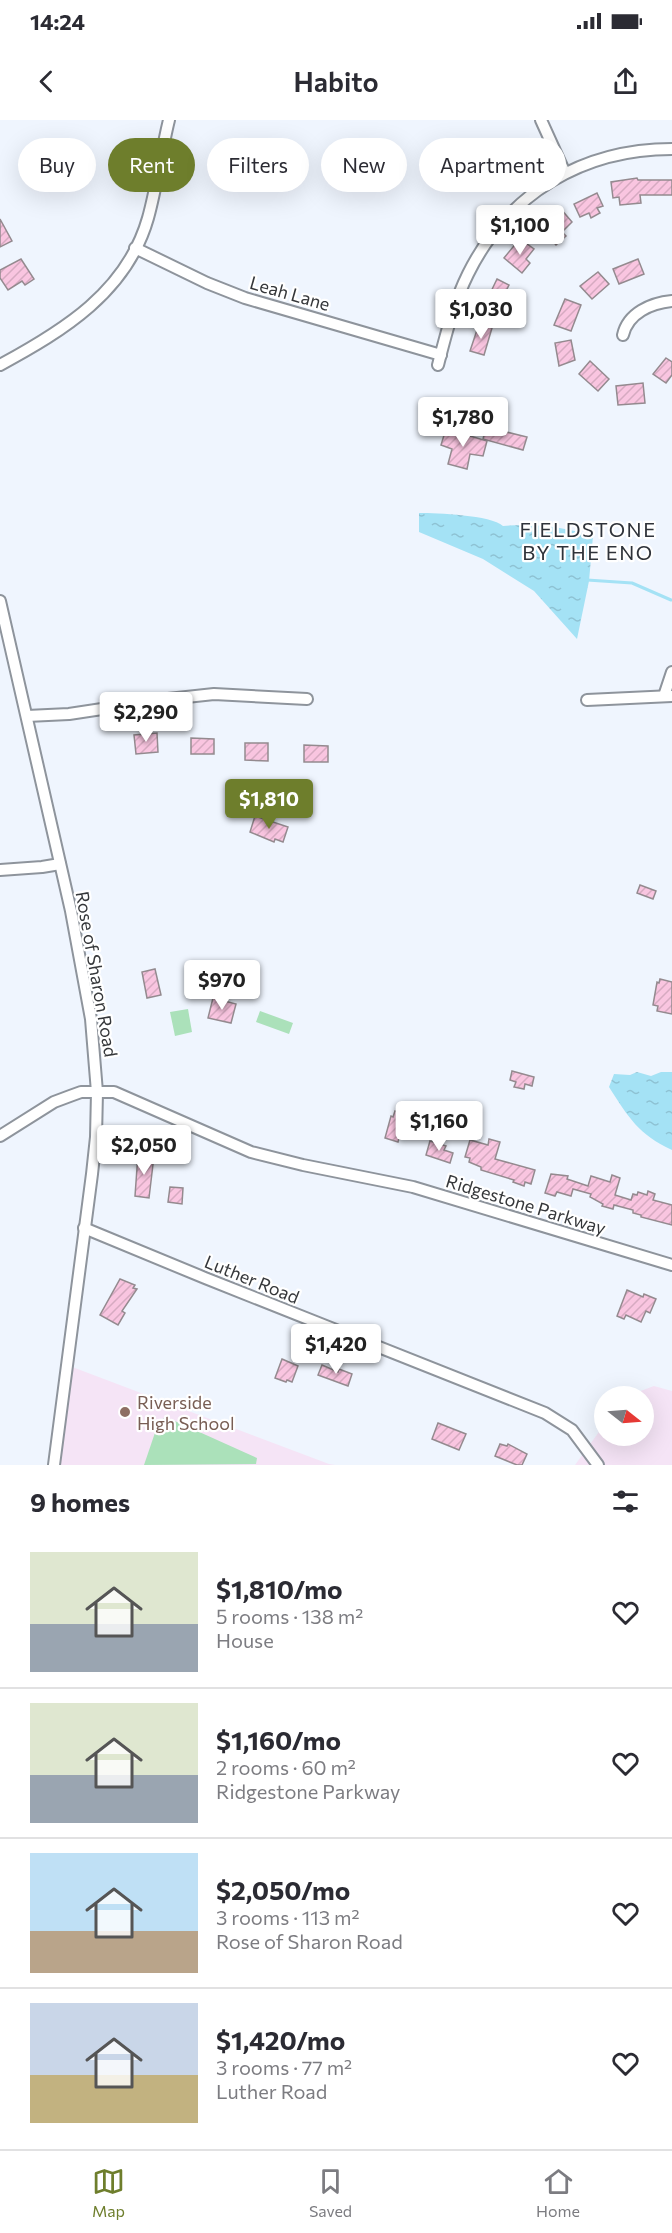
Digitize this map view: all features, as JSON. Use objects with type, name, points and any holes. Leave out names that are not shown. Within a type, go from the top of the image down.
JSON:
[{"type":"street","points":[[0,366],[66,327],[113,284],[135,248],[148,219],[169,120]]},
{"type":"street","points":[[541,120],[549,138]]},
{"type":"street","points":[[566,173],[618,153],[672,149]]},
{"type":"street","name":"Leah Lane","points":[[135,248],[207,283],[245,298],[439,360],[467,276],[488,240],[521,202],[534,192]]},
{"type":"street","points":[[623,335],[625,327],[639,311],[672,301]]},
{"type":"street","name":"Rose of Sharon Road","points":[[0,601],[60,864],[91,1019],[97,1092],[96,1137],[54,1465]]},
{"type":"street","points":[[587,700],[668,696],[672,672]]},
{"type":"street","points":[[27,716],[69,714],[214,694],[307,699]]},
{"type":"street","points":[[0,870],[60,864]]},
{"type":"street","name":"Ridgestone Parkway","points":[[0,1136],[54,1102],[81,1092],[114,1092],[237,1146],[269,1157],[413,1187],[672,1265]]},
{"type":"street","name":"Luther Road","points":[[84,1228],[216,1283],[545,1413],[572,1430],[598,1465]]},
{"type":"shaded area","name":"Riverside High School","points":[[67,1365],[329,1464],[335,1465],[54,1465]]},
{"type":"shaded area","points":[[654,1386],[672,1391],[672,1465],[575,1465],[594,1439],[594,1446],[654,1446]]},
{"type":"green space","points":[[188,1009],[192,1032],[175,1036],[170,1012]]},
{"type":"green space","points":[[260,1011],[293,1023],[289,1034],[256,1022]]},
{"type":"green space","points":[[166,1417],[257,1458],[256,1464],[144,1465],[159,1421]]},
{"type":"water","points":[[419,513],[476,517],[497,522],[503,526],[549,526],[593,536],[589,581],[577,639],[534,591],[483,559],[419,532]]},
{"type":"water","points":[[637,1072],[651,1076],[661,1072],[672,1072],[672,1150],[651,1138],[635,1124],[609,1087],[614,1074],[630,1075]]},
{"type":"building","points":[[637,178],[638,180],[672,180],[672,195],[640,195],[641,203],[620,205],[619,197],[613,198],[611,182]]},
{"type":"building","points":[[597,193],[603,206],[597,208],[600,213],[591,218],[589,213],[580,217],[574,204]]},
{"type":"building","points":[[560,208],[572,222],[562,232],[566,236],[556,245],[540,226]]},
{"type":"building","points":[[0,219],[12,241],[0,247]]},
{"type":"building","points":[[523,241],[534,249],[526,259],[530,263],[522,273],[504,258],[517,242],[520,245]]},
{"type":"building","points":[[21,259],[34,279],[25,285],[22,281],[8,290],[0,278],[0,270]]},
{"type":"building","points":[[638,259],[644,274],[619,284],[613,269]]},
{"type":"building","points":[[598,272],[609,284],[592,299],[580,286]]},
{"type":"building","points":[[497,279],[509,285],[498,307],[486,302]]},
{"type":"building","points":[[565,299],[581,305],[571,331],[554,325]]},
{"type":"building","points":[[479,324],[492,328],[484,355],[470,351]]},
{"type":"building","points":[[571,340],[575,360],[559,366],[555,343]]},
{"type":"building","points":[[666,358],[672,362],[672,375],[666,383],[653,374]]},
{"type":"building","points":[[590,361],[609,379],[598,391],[579,374]]},
{"type":"building","points":[[643,383],[645,403],[618,405],[616,386]]},
{"type":"building","points":[[486,427],[527,437],[523,450],[483,439]]},
{"type":"building","points":[[445,432],[459,436],[460,433],[487,441],[483,456],[470,454],[467,469],[448,464],[452,449],[441,445]]},
{"type":"building","points":[[157,733],[158,752],[136,754],[134,735]]},
{"type":"building","points":[[191,738],[214,739],[214,754],[191,754]]},
{"type":"building","points":[[245,743],[268,743],[268,761],[245,760]]},
{"type":"building","points":[[304,745],[328,746],[328,762],[304,762]]},
{"type":"building","points":[[255,816],[288,827],[283,842],[275,839],[274,842],[250,832]]},
{"type":"building","points":[[640,885],[656,891],[653,899],[637,893]]},
{"type":"building","points":[[155,969],[161,995],[147,998],[142,972]]},
{"type":"building","points":[[660,979],[672,982],[672,1014],[657,1011],[658,1006],[653,1005],[657,982],[659,983]]},
{"type":"building","points":[[213,998],[236,1004],[231,1023],[208,1018]]},
{"type":"building","points":[[512,1071],[534,1077],[532,1086],[525,1084],[524,1089],[514,1087],[516,1082],[510,1080]]},
{"type":"building","points":[[395,1111],[423,1116],[419,1129],[414,1128],[413,1134],[401,1130],[398,1142],[385,1138],[391,1116],[393,1117]]},
{"type":"building","points":[[489,1139],[500,1142],[495,1159],[535,1170],[531,1184],[525,1182],[524,1186],[513,1182],[514,1180],[481,1170],[481,1167],[469,1162],[470,1158],[465,1157],[470,1140],[488,1145]]},
{"type":"building","points":[[430,1141],[446,1146],[444,1150],[453,1153],[450,1163],[426,1155]]},
{"type":"building","points":[[138,1154],[154,1156],[149,1198],[135,1196]]},
{"type":"building","points":[[551,1174],[568,1176],[567,1179],[588,1186],[591,1176],[610,1182],[612,1175],[620,1178],[615,1195],[631,1200],[633,1194],[637,1195],[638,1192],[647,1195],[648,1191],[655,1194],[653,1200],[672,1205],[672,1225],[641,1217],[633,1213],[633,1210],[614,1205],[613,1209],[602,1206],[603,1204],[590,1197],[591,1194],[573,1189],[571,1196],[557,1192],[555,1196],[545,1193]]},
{"type":"building","points":[[170,1187],[183,1188],[182,1204],[168,1202]]},
{"type":"building","points":[[120,1279],[135,1285],[133,1288],[137,1289],[122,1311],[125,1313],[118,1325],[100,1315]]},
{"type":"building","points":[[627,1290],[643,1297],[644,1294],[656,1299],[650,1313],[646,1311],[641,1322],[626,1315],[624,1319],[617,1316]]},
{"type":"building","points":[[282,1359],[298,1366],[292,1382],[275,1378]]},
{"type":"building","points":[[322,1365],[338,1372],[339,1369],[352,1374],[348,1386],[318,1375]]},
{"type":"building","points":[[438,1423],[466,1434],[459,1450],[432,1439]]},
{"type":"building","points":[[500,1444],[507,1446],[508,1444],[527,1454],[522,1465],[495,1456]]},
{"type":"waterway","points":[[587,580],[632,583],[671,600]]},
{"type":"place","name":"Riverside High School","points":[[125,1412]]},
{"type":"district","name":"FIELDSTONE BY THE ENO","points":[[588,540]]}]
